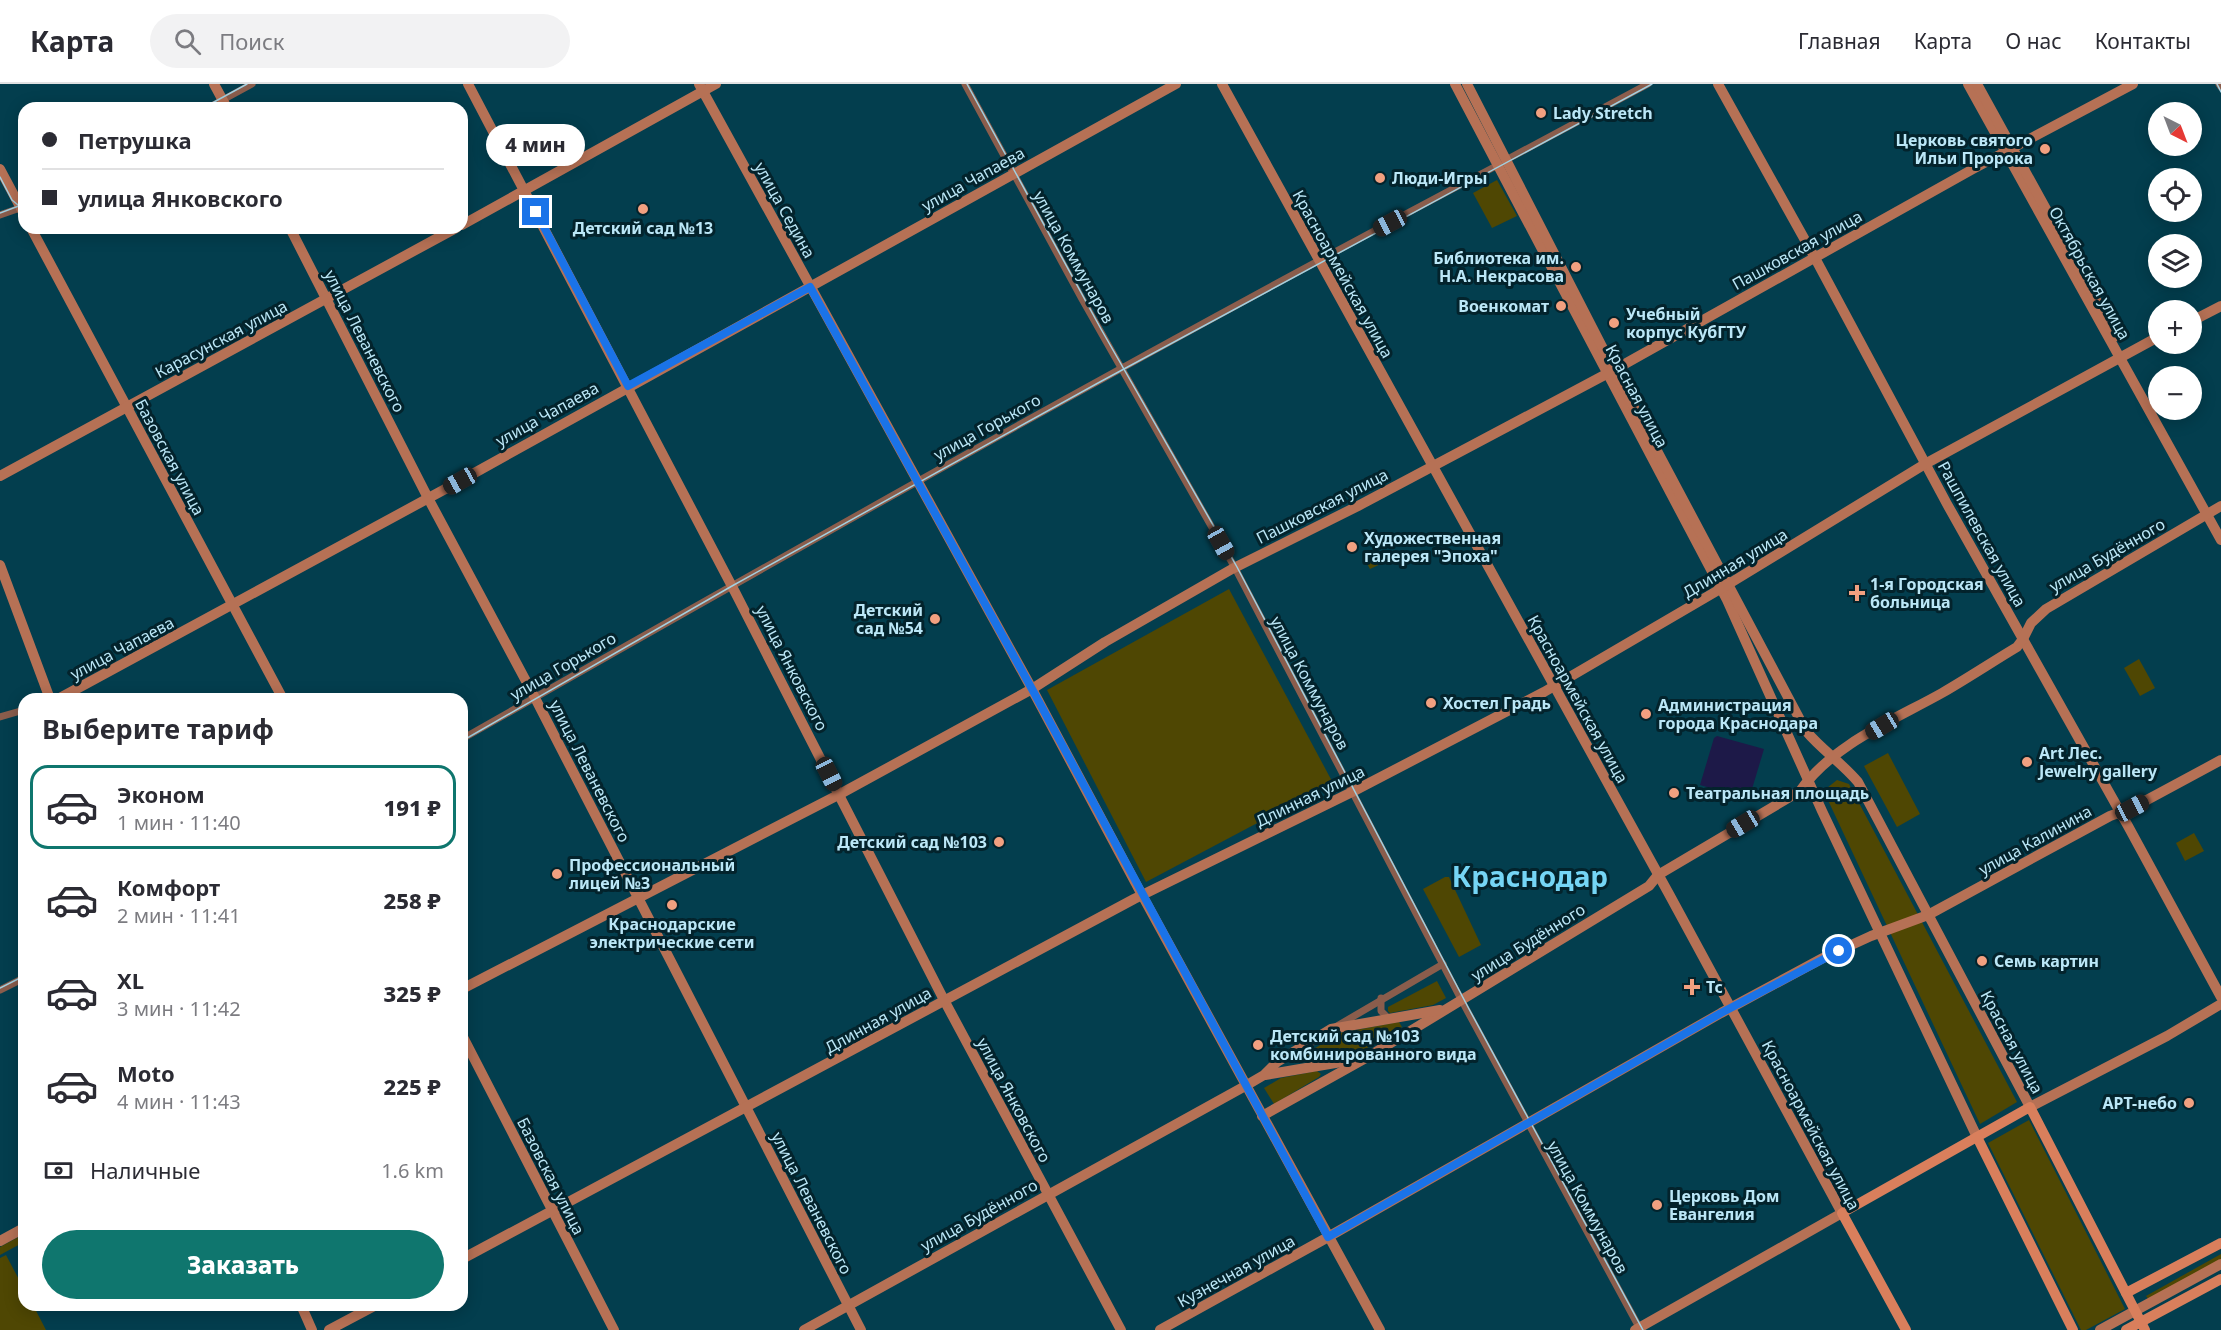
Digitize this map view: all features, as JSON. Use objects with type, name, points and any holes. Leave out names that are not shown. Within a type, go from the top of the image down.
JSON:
[{"type":"main road","points":[[1842,1213],[2030,1107]]},
{"type":"main road","name":"Красная улица","points":[[2030,1107],[2143,1326]]},
{"type":"main road","name":"Красная улица","points":[[1977,1137],[2073,1330]]},
{"type":"main road","name":"Красноармейская улица","points":[[1842,1213],[1906,1330]]},
{"type":"main road","points":[[2126,1293],[2221,1243]]},
{"type":"main road","points":[[2126,1330],[2143,1326],[2221,1279]]},
{"type":"street","points":[[214,84],[224,102]]},
{"type":"street","points":[[228,102],[252,84]]},
{"type":"street","name":"улица Янковского","points":[[468,84],[628,386],[944,1000],[1121,1330]]},
{"type":"street","points":[[468,222],[701,88],[716,84]]},
{"type":"street","name":"улица Коммунаров","points":[[965,84],[1121,368],[1235,568],[1638,1329]]},
{"type":"street","name":"улица Чапаева","points":[[69,693],[429,498],[1176,84]]},
{"type":"street","name":"Красноармейская улица","points":[[1222,84],[1842,1213]]},
{"type":"street","name":"Красная улица","points":[[1455,84],[1502,162]]},
{"type":"street","name":"Красная улица","points":[[1467,84],[1502,162],[1724,587],[1783,686],[1806,731],[1858,782],[2030,1107]]},
{"type":"street","name":"улица Горького","points":[[468,736],[731,585],[1121,368],[1648,84]]},
{"type":"street","name":"Рашпилевская улица","points":[[1718,84],[1815,258],[1925,464],[2120,812],[2221,998]]},
{"type":"street","name":"Октябрьская улица","points":[[1968,84],[2008,150],[2221,528]]},
{"type":"street","name":"Октябрьская улица","points":[[1977,84],[2008,150]]},
{"type":"street","name":"Пашковская улица","points":[[468,986],[840,794],[1032,689],[1105,642],[1235,568],[1611,371],[2008,150],[2133,84]]},
{"type":"street","name":"улица Седина","points":[[701,88],[1032,689],[1245,1086],[1380,1330]]},
{"type":"street","points":[[0,169],[18,200]]},
{"type":"street","points":[[0,215],[18,210]]},
{"type":"street","name":"Базовская улица","points":[[34,234],[280,693]]},
{"type":"street","name":"улица Леваневского","points":[[293,234],[861,1330]]},
{"type":"street","name":"Карасунская улица","points":[[0,476],[445,234]]},
{"type":"street","points":[[2202,316],[2221,306]]},
{"type":"street","name":"Длинная улица","points":[[468,1256],[1142,895],[1352,792],[1554,686],[1724,587],[1925,464],[2148,342]]},
{"type":"street","name":"Октябрьская улица","points":[[2213,511],[2221,540]]},
{"type":"street","name":"улица Будённого","points":[[1262,1116],[1366,1058],[1649,886],[1658,875],[1800,791],[1808,778],[1848,746],[2017,647],[2031,623],[2046,609],[2213,511]]},
{"type":"street","points":[[0,565],[48,693]]},
{"type":"street","name":"Красная улица","points":[[1724,587],[1822,811],[1977,1137]]},
{"type":"street","points":[[1769,693],[1783,686]]},
{"type":"street","points":[[0,717],[18,712]]},
{"type":"street","name":"улица Калинина","points":[[1928,915],[2221,760]]},
{"type":"street","name":"Кузнечная улица","points":[[1160,1330],[1823,958],[1881,932],[1928,915]]},
{"type":"street","name":"улица Будённого","points":[[804,1330],[1245,1086],[1264,1075],[1276,1062],[1381,998],[1443,964]]},
{"type":"street","points":[[0,990],[18,981]]},
{"type":"street","points":[[1381,998],[1381,1011],[1388,1018]]},
{"type":"street","points":[[2030,1107],[2167,1036],[2221,1004]]},
{"type":"street","name":"улица Будённого","points":[[1331,1029],[1446,1009]]},
{"type":"street","name":"Базовская улица","points":[[468,1047],[614,1330]]},
{"type":"street","name":"улица Будённого","points":[[1264,1075],[1366,1058]]},
{"type":"street","points":[[1638,1329],[1842,1213]]},
{"type":"street","points":[[0,1241],[18,1231]]},
{"type":"street","points":[[2100,1330],[2221,1264]]},
{"type":"street","points":[[304,1311],[312,1330]]},
{"type":"street","points":[[329,1330],[365,1311]]},
{"type":"shaded area","points":[[1497,180],[1517,216],[1492,228],[1473,193]]},
{"type":"shaded area","points":[[1380,552],[1385,562],[1370,569],[1365,560]]},
{"type":"shaded area","points":[[1229,589],[1333,783],[1146,882],[1047,690]]},
{"type":"shaded area","points":[[2139,659],[2155,688],[2140,696],[2124,668]]},
{"type":"shaded area","points":[[1717,736],[1764,749],[1749,799],[1700,785],[1714,738]]},
{"type":"shaded area","points":[[1888,753],[1920,814],[1897,827],[1864,766]]},
{"type":"shaded area","points":[[1837,780],[1849,784],[2017,1102],[1980,1124],[1826,796],[1827,788]]},
{"type":"shaded area","points":[[2194,833],[2204,851],[2185,861],[2176,843]]},
{"type":"shaded area","points":[[1449,877],[1481,945],[1459,957],[1423,889]]},
{"type":"shaded area","points":[[1437,981],[1446,998],[1433,1005],[1390,1013],[1388,1011],[1388,1007]]},
{"type":"shaded area","points":[[1399,1022],[1402,1027],[1362,1051],[1306,1062],[1301,1060],[1302,1056],[1340,1033]]},
{"type":"shaded area","points":[[1317,1071],[1321,1074],[1319,1077],[1274,1104],[1264,1088],[1281,1078]]},
{"type":"shaded area","points":[[2029,1120],[2125,1309],[2086,1330],[2081,1330],[1988,1143]]},
{"type":"shaded area","points":[[18,1237],[18,1245],[0,1255],[0,1247]]},
{"type":"shaded area","points":[[2221,1254],[2221,1260],[2149,1300],[2146,1296]]},
{"type":"shaded area","points":[[6,1255],[18,1278],[18,1311],[36,1311],[46,1330],[0,1330],[0,1258]]},
{"type":"tram line","points":[[214,102],[247,84]]},
{"type":"tram line","points":[[967,84],[1101,329],[1237,567],[1469,1009],[1643,1330]]},
{"type":"tram line","points":[[468,738],[732,586],[1098,383],[1652,84]]},
{"type":"tram line","points":[[2217,84],[2221,92]]},
{"type":"tram line","points":[[0,177],[12,200],[18,205]]},
{"type":"tram line","points":[[0,213],[18,206]]},
{"type":"tram line","points":[[0,988],[18,979]]},
{"type":"place","name":"Lady Stretch","points":[[1541,113]]},
{"type":"place","name":"Церковь святого Ильи Пророка","points":[[2045,149]]},
{"type":"place","name":"Люди-Игры","points":[[1380,178]]},
{"type":"place","name":"Детский сад №13","points":[[643,209]]},
{"type":"place","name":"Библиотека им. Н.А. Некрасова","points":[[1576,267]]},
{"type":"place","name":"Военкомат","points":[[1561,306]]},
{"type":"place","name":"Учебный корпус КубГТУ","points":[[1614,323]]},
{"type":"place","name":"Художественная галерея \"Эпоха\"","points":[[1352,547]]},
{"type":"place","name":"1-я Городская больница","points":[[1857,593]]},
{"type":"place","name":"Детский сад №54","points":[[935,619]]},
{"type":"place","name":"Хостел Градь","points":[[1431,703]]},
{"type":"place","name":"Администрация города Краснодара","points":[[1646,714]]},
{"type":"place","name":"Art Лес. Jewelry gallery","points":[[2027,762]]},
{"type":"place","name":"Театральная площадь","points":[[1674,793]]},
{"type":"place","name":"Детский сад №103","points":[[999,842]]},
{"type":"place","name":"Профессиональный лицей №3","points":[[557,874]]},
{"type":"place","name":"Краснодарские электрические сети","points":[[672,905]]},
{"type":"place","name":"Семь картин","points":[[1982,961]]},
{"type":"place","name":"Тс","points":[[1692,987]]},
{"type":"place","name":"Детский сад №103 комбинированного вида","points":[[1258,1045]]},
{"type":"place","name":"АРТ-небо","points":[[2189,1103]]},
{"type":"place","name":"Церковь Дом Евангелия","points":[[1657,1205]]},
{"type":"district","name":"Краснодар","points":[[1530,876]]},
{"type":"route","points":[[536,212],[628,386],[810,287],[1032,689],[1328,1237],[1721,1013],[1839,951]]}]
